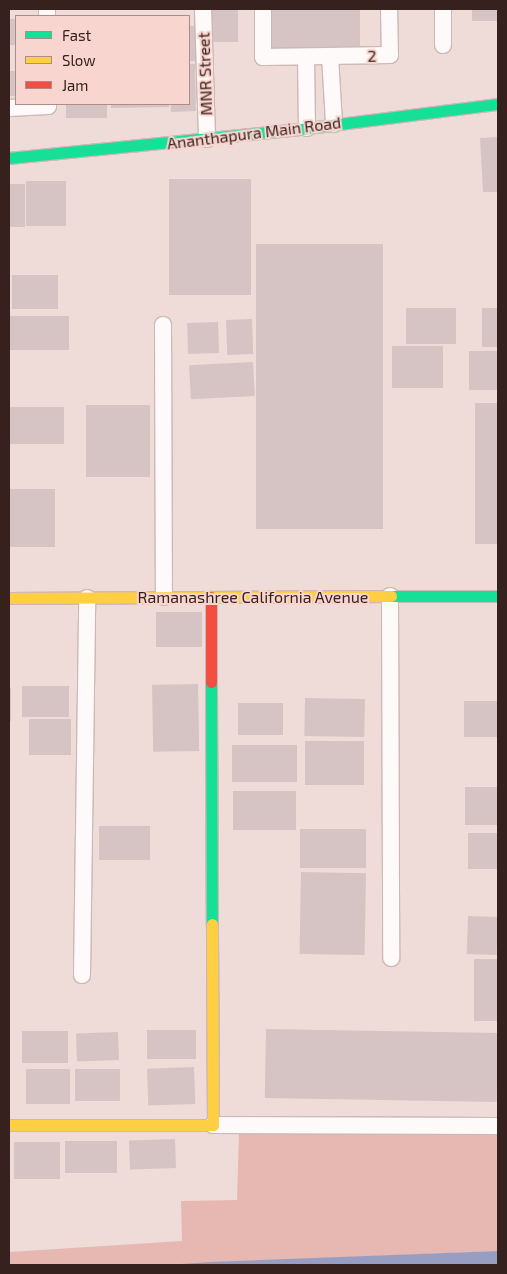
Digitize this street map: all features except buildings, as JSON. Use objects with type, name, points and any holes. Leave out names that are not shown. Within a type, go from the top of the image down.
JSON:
[{"type":"street","name":"MNR Street","points":[[203,9],[207,139]]},
{"type":"street","name":"2","points":[[263,9],[263,57],[390,56],[390,9]]},
{"type":"street","points":[[443,9],[443,45]]},
{"type":"street","points":[[330,56],[334,124]]},
{"type":"street","points":[[306,57],[307,128]]},
{"type":"street","name":"Ananthapura Main Road","points":[[9,158],[307,128],[498,104]]},
{"type":"street","points":[[9,108],[48,105]]},
{"type":"street","points":[[163,325],[164,597]]},
{"type":"street","points":[[390,596],[391,958]]},
{"type":"street","name":"Ramanashree California Avenue","points":[[9,598],[498,596]]},
{"type":"street","points":[[211,597],[212,1125]]},
{"type":"street","points":[[82,975],[87,598]]},
{"type":"street","points":[[9,1125],[498,1126]]},
{"type":"shaded area","points":[[498,1132],[498,1251],[166,1265],[9,1265],[9,1252],[182,1241],[181,1201],[237,1200],[239,1133]]},
{"type":"water","points":[[498,1251],[498,1265],[166,1265],[211,1262]]},
{"type":"traffic: fast","points":[[9,158],[307,128],[498,104]]},
{"type":"traffic: fast","points":[[391,596],[498,596]]},
{"type":"traffic: fast","points":[[211,682],[212,924]]},
{"type":"traffic: slow","points":[[9,598],[391,596]]},
{"type":"traffic: slow","points":[[9,1125],[213,1125],[212,924]]},
{"type":"traffic: jam","points":[[211,597],[211,682]]}]
